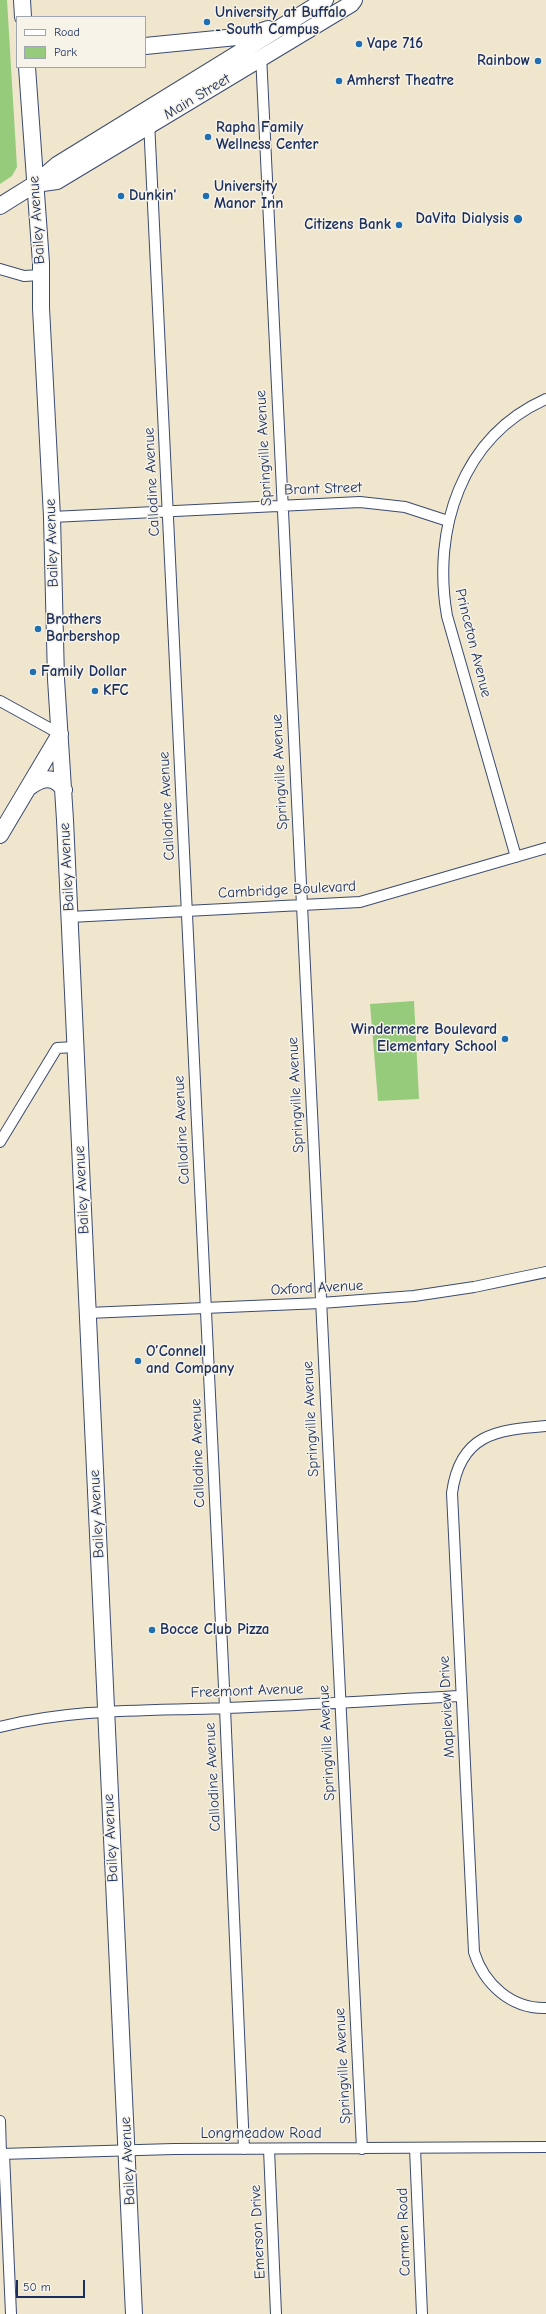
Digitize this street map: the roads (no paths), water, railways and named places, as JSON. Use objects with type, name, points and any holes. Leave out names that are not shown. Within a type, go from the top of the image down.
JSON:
[{"type":"main road","points":[[22,0],[23,16]]},
{"type":"main road","name":"Main Street","points":[[0,206],[35,184],[57,164],[325,0]]},
{"type":"main road","name":"Main Street","points":[[35,184],[57,181],[351,4],[354,0]]},
{"type":"main road","points":[[146,46],[247,36],[285,24]]},
{"type":"main road","name":"Bailey Avenue","points":[[27,68],[41,275],[52,517],[56,678],[64,790],[106,1711],[128,2151],[134,2314]]},
{"type":"main road","points":[[0,835],[60,734]]},
{"type":"main road","points":[[25,791],[41,779],[50,778],[64,790]]},
{"type":"street","name":"Springville Avenue","points":[[260,41],[362,2149]]},
{"type":"street","name":"Callodine Avenue","points":[[148,109],[225,1708],[244,2149]]},
{"type":"street","points":[[0,269],[24,276],[41,275]]},
{"type":"street","name":"Princeton Avenue","points":[[516,856],[447,616],[442,575],[443,555],[448,521],[463,480],[484,447],[511,420],[546,399]]},
{"type":"street","name":"Brant Street","points":[[52,517],[360,502],[382,503],[412,509],[448,521]]},
{"type":"street","points":[[0,701],[60,734]]},
{"type":"street","name":"Cambridge Boulevard","points":[[70,917],[360,902],[546,848]]},
{"type":"street","points":[[0,1142],[57,1048],[76,1047]]},
{"type":"street","name":"Oxford Avenue","points":[[88,1313],[321,1303],[434,1294],[546,1272]]},
{"type":"street","name":"Mapleview Drive","points":[[546,1426],[510,1429],[488,1435],[469,1451],[455,1476],[452,1493],[474,1952],[483,1973],[500,1992],[524,2005],[546,2008]]},
{"type":"street","name":"Freemont Avenue","points":[[0,1727],[51,1715],[106,1711],[225,1708],[461,1696]]},
{"type":"street","points":[[0,2121],[11,2314]]},
{"type":"street","name":"Longmeadow Road","points":[[2,2154],[244,2149],[546,2147]]},
{"type":"street","name":"Carmen Road","points":[[415,2148],[422,2314]]},
{"type":"street","name":"Emerson Drive","points":[[269,2149],[276,2314]]},
{"type":"place","name":"University at Buffalo - South Campus","points":[[207,22]]},
{"type":"place","name":"Vape 716","points":[[359,44]]},
{"type":"place","name":"Rainbow","points":[[538,61]]},
{"type":"place","name":"Amherst Theatre","points":[[339,81]]},
{"type":"place","name":"Rapha Family Wellness Center","points":[[208,137]]},
{"type":"place","name":"Dunkin'","points":[[121,196]]},
{"type":"place","name":"University Manor Inn","points":[[206,196]]},
{"type":"place","name":"DaVita Dialysis","points":[[518,219]]},
{"type":"place","name":"Citizens Bank","points":[[399,225]]},
{"type":"place","name":"Brothers Barbershop","points":[[38,629]]},
{"type":"place","name":"Family Dollar","points":[[33,672]]},
{"type":"place","name":"KFC","points":[[95,691]]},
{"type":"place","name":"Windermere Boulevard Elementary School","points":[[505,1039]]},
{"type":"place","name":"O’Connell and Company","points":[[138,1361]]},
{"type":"place","name":"Bocce Club Pizza","points":[[152,1630]]}]
